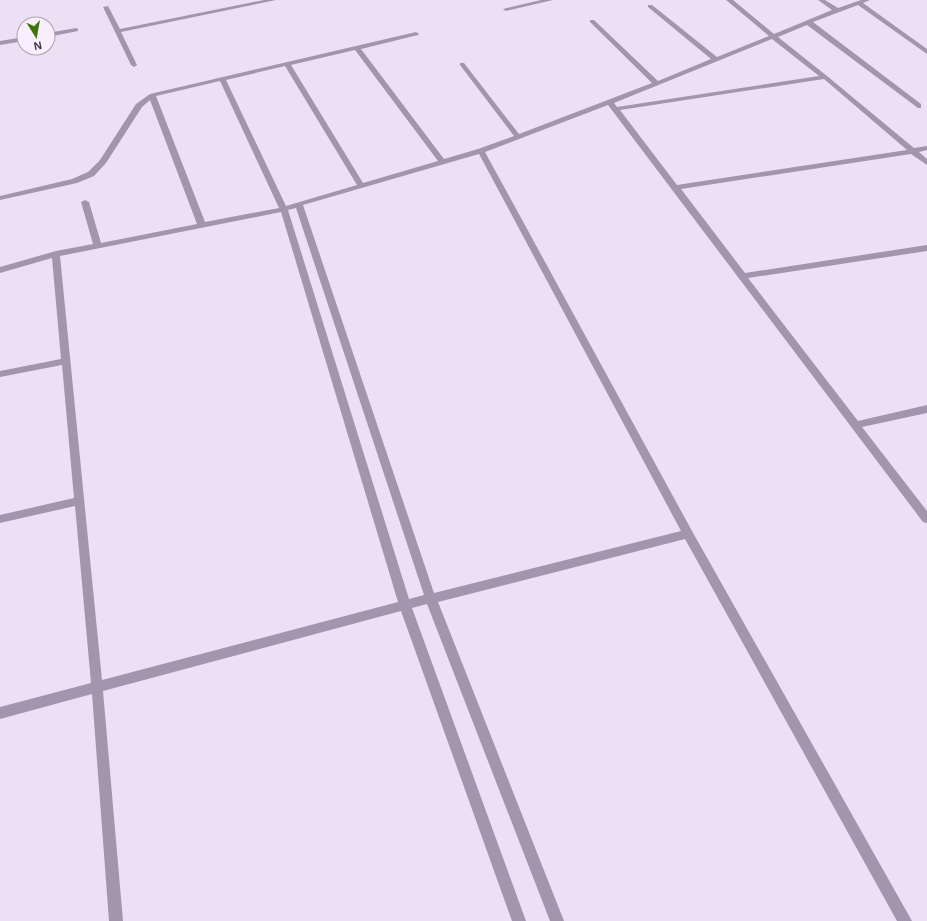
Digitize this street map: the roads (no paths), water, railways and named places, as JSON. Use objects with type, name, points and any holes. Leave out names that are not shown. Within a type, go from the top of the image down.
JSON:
[{"type":"street","points":[[117,31],[273,0]]},
{"type":"street","points":[[506,8],[550,0]]},
{"type":"street","points":[[729,0],[825,77],[927,163]]},
{"type":"street","points":[[821,0],[837,10]]},
{"type":"street","points":[[0,270],[56,254],[284,210],[360,185],[481,150],[657,84],[837,10],[867,0]]},
{"type":"street","points":[[859,3],[927,52]]},
{"type":"street","points":[[650,6],[716,60]]},
{"type":"street","points":[[106,7],[134,65]]},
{"type":"street","points":[[592,21],[657,84]]},
{"type":"street","points":[[808,22],[918,106]]},
{"type":"street","points":[[56,34],[76,30]]},
{"type":"street","points":[[0,198],[74,181],[91,174],[102,161],[139,106],[152,95],[416,34]]},
{"type":"street","points":[[0,43],[16,40]]},
{"type":"street","points":[[356,47],[442,162]]},
{"type":"street","points":[[286,63],[360,185]]},
{"type":"street","points":[[462,64],[518,137]]},
{"type":"street","points":[[616,109],[825,77]]},
{"type":"street","points":[[222,78],[284,210],[405,606],[519,921]]},
{"type":"street","points":[[152,95],[202,225]]},
{"type":"street","points":[[610,102],[927,519]]},
{"type":"street","points":[[675,188],[927,148]]},
{"type":"street","points":[[481,150],[688,534],[905,921]]},
{"type":"street","points":[[85,202],[98,246]]},
{"type":"street","points":[[299,204],[431,599],[557,921]]},
{"type":"street","points":[[743,276],[927,248]]},
{"type":"street","points":[[56,254],[97,687],[116,921]]},
{"type":"street","points":[[0,374],[66,361]]},
{"type":"street","points":[[855,425],[927,409]]},
{"type":"street","points":[[0,519],[80,501]]},
{"type":"street","points":[[0,713],[431,599],[688,534]]}]
